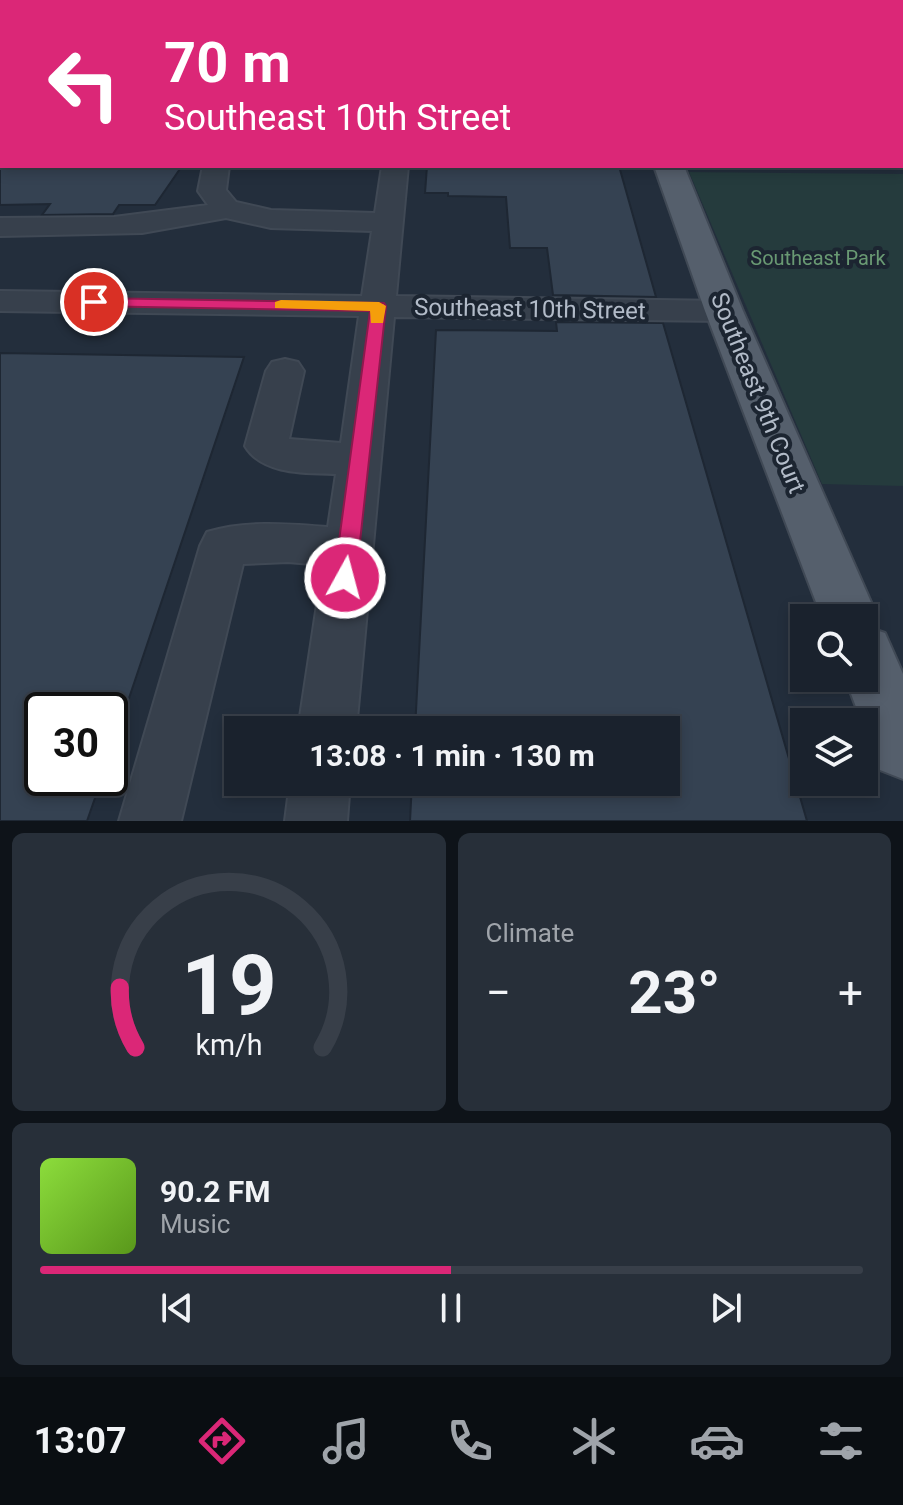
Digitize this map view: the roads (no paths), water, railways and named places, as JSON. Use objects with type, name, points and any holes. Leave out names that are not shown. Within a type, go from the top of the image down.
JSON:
[{"type":"main road","name":"Southeast 9th Court","points":[[670,168],[724,311],[844,604]]},
{"type":"main road","points":[[878,686],[903,747]]},
{"type":"street","points":[[216,168],[212,191],[226,209]]},
{"type":"street","points":[[329,716],[395,168]]},
{"type":"street","points":[[0,227],[147,225],[184,220],[226,209],[271,219],[388,222]]},
{"type":"street","name":"Southeast 10th Street","points":[[0,301],[724,311]]},
{"type":"street","points":[[285,371],[266,446],[289,456],[360,460]]},
{"type":"street","points":[[150,821],[224,546],[288,543],[349,548]]},
{"type":"street","points":[[316,821],[319,796]]},
{"type":"park label","name":"Southeast Park","points":[[818,258]]}]
